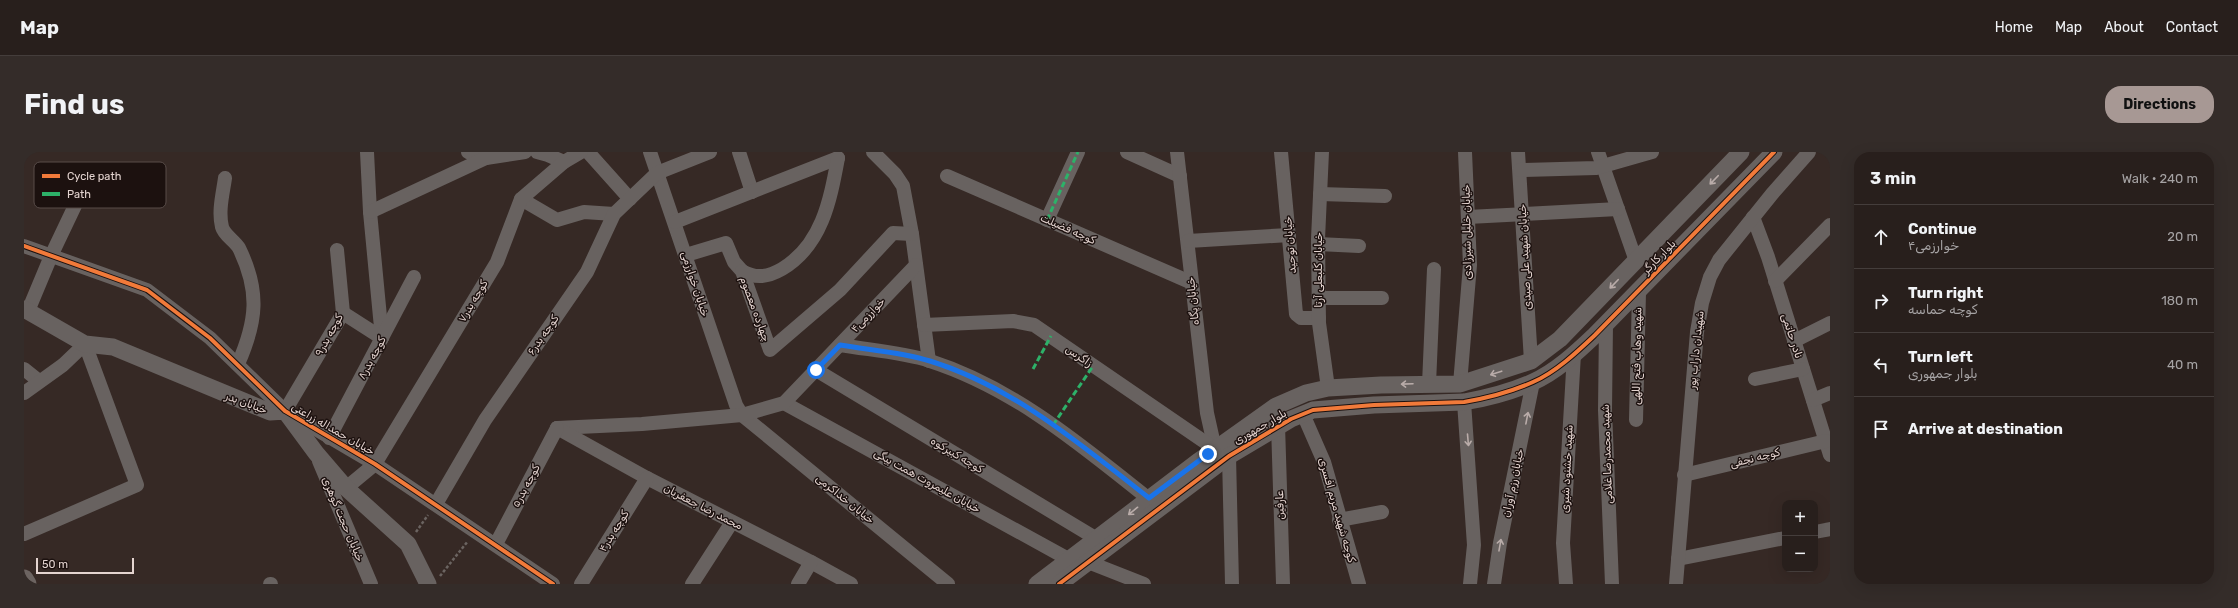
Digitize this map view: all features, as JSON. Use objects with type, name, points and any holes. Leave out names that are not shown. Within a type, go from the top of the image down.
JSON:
[{"type":"main road","points":[[24,579],[27,584]]},
{"type":"street","points":[[367,152],[370,212],[382,338]]},
{"type":"street","points":[[468,152],[486,158]]},
{"type":"street","points":[[370,212],[486,158],[524,152]]},
{"type":"street","points":[[537,152],[548,154],[564,162]]},
{"type":"street","name":"کوچه بدر۷","points":[[346,488],[375,464],[497,262],[521,199],[564,162],[581,152]]},
{"type":"street","points":[[588,152],[630,199]]},
{"type":"street","name":"خیابان خوارزمی","points":[[650,152],[736,405],[742,415]]},
{"type":"street","points":[[657,173],[710,152]]},
{"type":"street","points":[[739,152],[752,192]]},
{"type":"street","points":[[873,152],[895,174],[902,186],[912,234],[929,361]]},
{"type":"street","points":[[1047,220],[1078,152]]},
{"type":"street","points":[[1127,152],[1180,176]]},
{"type":"street","name":"خیابان پگاه","points":[[1177,152],[1188,241],[1190,282],[1207,413],[1222,452],[1232,584]]},
{"type":"street","name":"خیابان توحید","points":[[1281,152],[1296,314],[1301,318],[1319,318]]},
{"type":"street","name":"خیابان کلبعلی آرتا","points":[[1322,152],[1318,244],[1319,318],[1328,388]]},
{"type":"street","name":"خیابان خلیل شیرزادی","points":[[1460,384],[1470,265],[1465,152]]},
{"type":"street","name":"خیابان شهید علی صیدی","points":[[1518,152],[1531,361]]},
{"type":"street","points":[[1598,152],[1636,261]]},
{"type":"street","points":[[1520,170],[1596,168],[1652,152]]},
{"type":"street","name":"بلوار کارگر","points":[[1531,361],[1560,339],[1741,152]]},
{"type":"street","name":"بلوار کارگر","points":[[1534,382],[1574,354],[1606,324],[1639,292],[1774,152]]},
{"type":"street","name":"شهیدان داراب پور","points":[[1676,584],[1697,332],[1702,303],[1710,277],[1719,260],[1753,217],[1809,152]]},
{"type":"street","points":[[675,222],[838,158],[831,196],[813,241],[805,251],[774,274],[752,277],[742,271]]},
{"type":"street","name":"کوچه بدر۶","points":[[436,504],[485,420],[587,272],[614,214],[657,173]]},
{"type":"street","name":"کوچه فضیلت","points":[[947,176],[1190,282]]},
{"type":"street","points":[[225,178],[221,206],[222,228],[238,247],[253,283],[253,317],[247,343],[238,364]]},
{"type":"street","points":[[1320,194],[1385,196]]},
{"type":"street","points":[[521,199],[557,220],[584,212],[614,214]]},
{"type":"street","points":[[26,310],[74,208]]},
{"type":"street","points":[[1468,217],[1618,209]]},
{"type":"street","name":"نادر حاتمی","points":[[1753,217],[1768,257],[1830,454]]},
{"type":"street","points":[[1775,282],[1830,225]]},
{"type":"street","name":"چهارده معصوم","points":[[686,255],[726,243],[734,262],[742,271],[770,350],[840,290],[893,233],[912,234]]},
{"type":"street","points":[[1188,241],[1289,235]]},
{"type":"street","points":[[1318,244],[1359,246]]},
{"type":"street","name":"خیابان حمداله زراعتی","points":[[24,246],[147,290],[210,338],[285,411],[375,464],[436,504],[496,544],[545,582]]},
{"type":"street","name":"کوچه بدر۹","points":[[285,411],[344,313],[337,250]]},
{"type":"street","name":"خوارزمی۴","points":[[557,428],[642,424],[742,415],[784,402],[916,265]]},
{"type":"street","points":[[1429,384],[1434,269]]},
{"type":"street","name":"کوچه بدر۸","points":[[329,438],[414,277]]},
{"type":"street","name":"شهید وهاب فتح اللهی","points":[[1636,420],[1639,292]]},
{"type":"street","points":[[1319,298],[1382,298]]},
{"type":"street","name":"خیابان بدر","points":[[26,310],[86,344],[113,347],[270,412],[285,411]]},
{"type":"street","points":[[344,313],[382,338]]},
{"type":"street","name":"زاگرس","points":[[924,325],[1013,321],[1034,325],[1222,452]]},
{"type":"street","points":[[1794,341],[1830,323]]},
{"type":"street","name":"شهید محمدرضا غلامی","points":[[1606,324],[1605,410],[1612,584]]},
{"type":"street","points":[[24,393],[63,365],[86,344],[137,485],[24,534]]},
{"type":"street","points":[[840,345],[929,361],[1014,398],[1078,442],[1149,498]]},
{"type":"street","name":"شهید خشنود شیری","points":[[1566,584],[1563,543],[1574,354]]},
{"type":"street","points":[[1531,361],[1534,382]]},
{"type":"street","name":"بلوار جمهوری","points":[[1059,584],[1088,562],[1276,406],[1300,396],[1328,388],[1460,384],[1531,361]]},
{"type":"street","points":[[24,369],[39,381]]},
{"type":"street","points":[[1755,379],[1803,369]]},
{"type":"street","name":"کوچه کبیرکوه","points":[[816,370],[1097,539]]},
{"type":"street","name":"بلوار جمهوری","points":[[1037,584],[1149,498],[1222,452],[1303,414],[1313,410],[1374,405],[1464,402],[1478,400],[1534,382]]},
{"type":"street","name":"خیابان رزم آوران","points":[[1494,584],[1500,543],[1534,382]]},
{"type":"street","points":[[1460,384],[1464,402],[1474,545],[1470,584]]},
{"type":"street","points":[[1813,400],[1830,393]]},
{"type":"street","points":[[1300,396],[1303,414]]},
{"type":"street","name":"خیابان علیمروت همت بیگی","points":[[784,402],[1070,560]]},
{"type":"street","points":[[285,411],[316,453],[346,488],[408,544],[433,581]]},
{"type":"street","name":"کوچه شهید مریم افسری","points":[[1303,414],[1324,462],[1358,584]]},
{"type":"street","name":"خیابان خداکرمی","points":[[742,415],[948,584]]},
{"type":"street","name":"عارفین","points":[[1278,425],[1283,584]]},
{"type":"street","name":"محمد رضا جعفریان","points":[[557,428],[647,478],[851,584]]},
{"type":"street","name":"کوچه بدر۵","points":[[496,544],[557,428]]},
{"type":"street","name":"کوچه نجفی","points":[[1684,475],[1826,440]]},
{"type":"street","name":"خیابان حجت گوهری","points":[[316,453],[371,584]]},
{"type":"street","name":"کوچه بدر۴","points":[[581,584],[647,478]]},
{"type":"street","points":[[1339,520],[1382,512]]},
{"type":"street","points":[[692,584],[732,522]]},
{"type":"street","points":[[1818,531],[1830,529]]},
{"type":"street","points":[[1678,559],[1782,539]]},
{"type":"street","points":[[798,584],[811,562]]},
{"type":"street","points":[[1088,562],[1144,584]]},
{"type":"path","points":[[408,544],[436,504]]},
{"type":"path","points":[[433,581],[476,531]]},
{"type":"marked path","points":[[1047,220],[1078,152]]},
{"type":"marked path","points":[[1033,369],[1051,336]]},
{"type":"marked path","points":[[1053,425],[1093,366]]},
{"type":"cycle path","points":[[1059,584],[1229,456],[1291,419],[1313,410],[1374,405],[1464,402],[1491,396],[1542,378],[1574,355],[1595,335],[1774,152]]},
{"type":"cycle path","points":[[24,246],[147,290],[210,338],[285,411],[375,464],[553,584]]},
{"type":"route","points":[[816,370],[840,345],[929,361],[985,383],[1014,398],[1078,442],[1149,498],[1208,454]]}]
